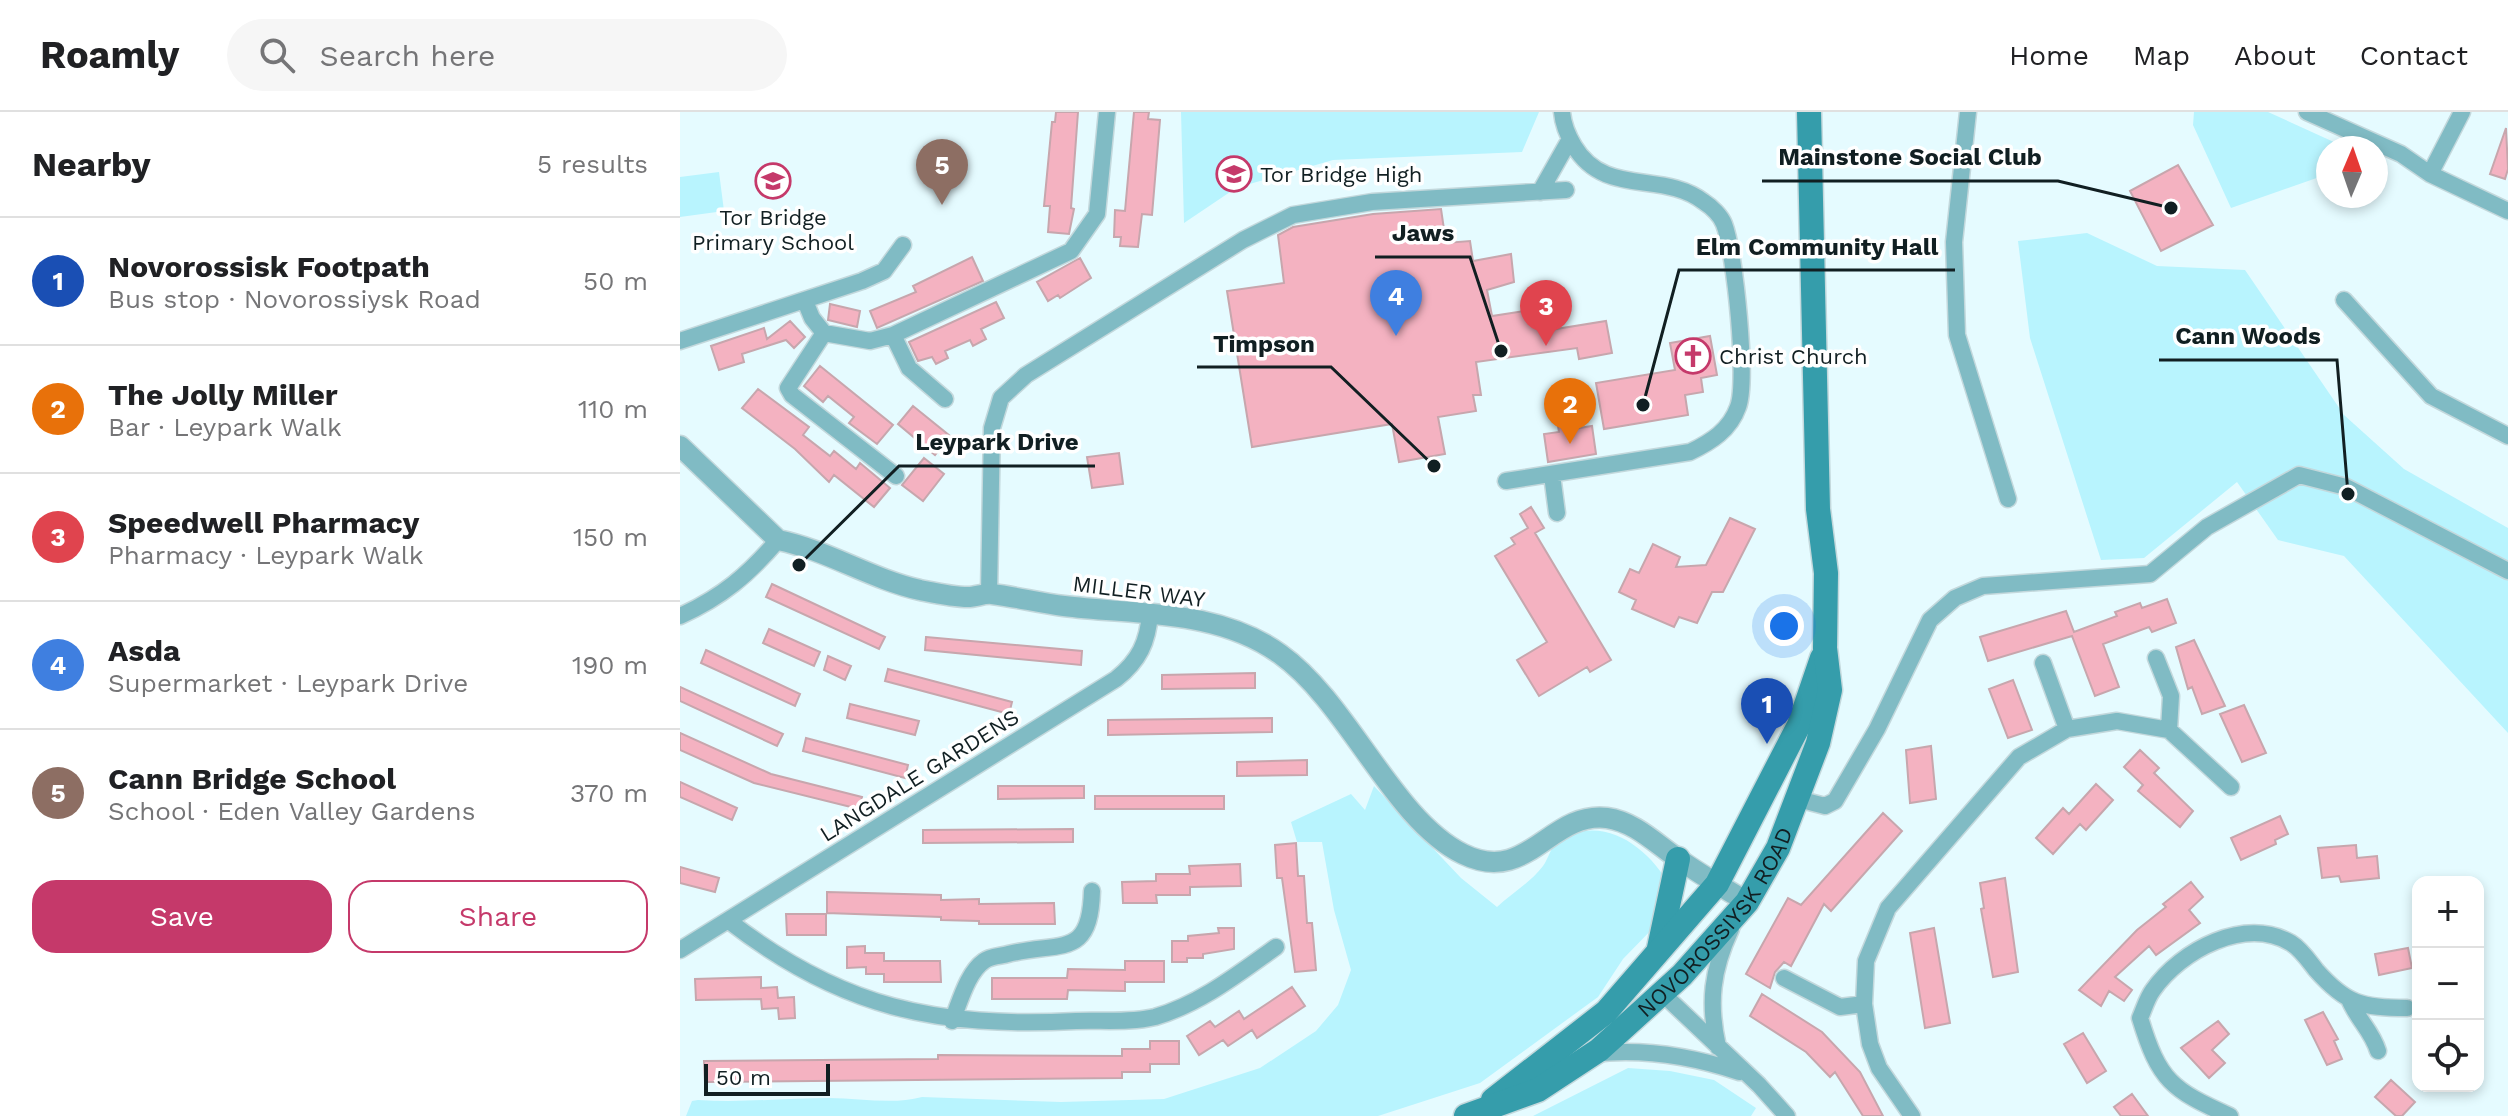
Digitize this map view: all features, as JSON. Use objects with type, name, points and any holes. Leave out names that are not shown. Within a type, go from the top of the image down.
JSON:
[{"type":"main road","name":"NOVOROSSIYSK ROAD","points":[[1474,1112],[1538,1090],[1592,1054],[1663,994],[1743,905],[1778,848],[1818,743],[1830,690],[1825,648],[1826,573],[1818,509],[1809,112]]},
{"type":"main road","name":"NOVOROSSIYSK ROAD","points":[[1474,1112],[1606,1012],[1717,884],[1799,725],[1825,648]]},
{"type":"main road","points":[[1658,954],[1678,859]]},
{"type":"main road","points":[[1642,973],[1663,994]]},
{"type":"street","points":[[805,301],[812,318],[824,333],[870,341],[893,335],[1071,251],[1097,214],[1107,112]]},
{"type":"street","points":[[1506,481],[1690,452],[1717,436],[1731,423],[1743,387],[1734,273],[1721,218],[1686,191],[1607,177],[1582,160],[1570,139],[1562,112]]},
{"type":"street","points":[[1968,112],[1954,242],[1957,335],[2008,499]]},
{"type":"street","points":[[2307,112],[2401,154],[2430,174],[2508,211]]},
{"type":"street","points":[[2430,174],[2462,112]]},
{"type":"street","points":[[1540,192],[1570,139]]},
{"type":"street","points":[[989,594],[992,428],[995,411],[1010,387],[1269,224],[1293,215],[1372,202],[1566,190]]},
{"type":"street","points":[[680,341],[805,301],[884,271],[903,245]]},
{"type":"street","points":[[2344,300],[2431,396],[2508,436]]},
{"type":"street","points":[[824,333],[788,388],[896,476]]},
{"type":"street","points":[[893,335],[909,368],[945,399]]},
{"type":"street","name":"MILLER WAY","points":[[680,446],[778,540],[800,545],[870,575],[921,590],[969,597],[989,594],[1066,606],[1150,613],[1223,626],[1279,652],[1323,694],[1401,797],[1438,837],[1463,854],[1485,861],[1524,857],[1568,825],[1606,818],[1625,823],[1717,884],[1743,905]]},
{"type":"street","points":[[1552,475],[1557,513]]},
{"type":"street","points":[[1798,799],[1825,806],[1835,801],[1877,729],[1930,620],[1955,598],[1998,584],[2150,574],[2207,527],[2299,475],[2346,487],[2508,571]]},
{"type":"street","points":[[680,616],[726,594],[745,578],[778,540]]},
{"type":"street","name":"LANGDALE GARDENS","points":[[680,950],[1116,679],[1139,658],[1146,643],[1150,613]]},
{"type":"street","points":[[2156,658],[2171,696],[2169,730]]},
{"type":"street","points":[[2043,663],[2067,729]]},
{"type":"street","points":[[1912,1116],[1879,1068],[1865,1025],[1866,961],[1888,908],[2019,757],[2067,729],[2117,721],[2169,730],[2231,787]]},
{"type":"street","points":[[952,1021],[968,981],[985,960],[1036,947],[1070,944],[1086,933],[1091,919],[1092,891]]},
{"type":"street","points":[[1718,1047],[1710,998],[1715,969],[1743,905]]},
{"type":"street","points":[[729,921],[792,964],[847,993],[952,1021],[1054,1023],[1153,1017],[1206,996],[1276,947]]},
{"type":"street","points":[[2230,1116],[2183,1095],[2161,1070],[2148,1044],[2140,1018],[2152,991],[2178,964],[2228,935],[2270,934],[2294,944],[2336,993],[2368,1008],[2407,1008]]},
{"type":"street","points":[[1784,978],[1840,1007],[1864,1004]]},
{"type":"street","points":[[1663,994],[1787,1116]]},
{"type":"street","points":[[2349,999],[2357,1020],[2373,1034],[2378,1051]]},
{"type":"street","points":[[1592,1054],[1623,1051],[1679,1055],[1748,1075]]},
{"type":"shaded area","name":"Tor Bridge High","points":[[1181,112],[1539,112],[1522,152],[1333,160],[1236,188],[1184,223]]},
{"type":"shaded area","points":[[2194,112],[2268,112],[2321,136],[2316,136],[2316,178],[2231,208],[2193,125]]},
{"type":"shaded area","points":[[719,172],[724,211],[680,217],[680,177]]},
{"type":"shaded area","points":[[2087,233],[2157,266],[2245,270],[2344,415],[2404,469],[2508,528],[2508,733],[2344,556],[2278,540],[2237,482],[2144,558],[2101,560],[2030,338],[2018,241]]},
{"type":"shaded area","points":[[1374,786],[1461,878],[1497,907],[1538,872],[1559,841],[1592,830],[1623,838],[1650,859],[1670,886],[1659,922],[1623,959],[1598,997],[1480,1083],[1378,1116],[686,1116],[692,1101],[698,1100],[829,1098],[888,1101],[922,1097],[1061,1102],[1164,1099],[1260,1068],[1316,1031],[1338,1005],[1351,970],[1334,910],[1322,842],[1297,842],[1291,822],[1351,794],[1365,810]]},
{"type":"shaded area","points":[[1628,1068],[1670,1071],[1714,1080],[1756,1108],[1751,1116],[1533,1116]]},
{"type":"building","points":[[1056,112],[1078,112],[1071,208],[1074,209],[1069,234],[1048,232],[1050,206],[1044,206],[1052,122],[1055,122]]},
{"type":"building","points":[[1134,112],[1149,112],[1148,119],[1160,120],[1152,215],[1142,214],[1138,247],[1120,246],[1121,237],[1114,237],[1115,210],[1125,211]]},
{"type":"building","points":[[2506,128],[2508,169],[2505,179],[2490,174]]},
{"type":"building","points":[[2178,165],[2213,225],[2161,251],[2130,191]]},
{"type":"building","points":[[1441,209],[1446,243],[1470,241],[1473,261],[1511,254],[1514,282],[1487,290],[1492,316],[1537,309],[1538,316],[1554,314],[1556,329],[1606,321],[1612,353],[1579,359],[1577,348],[1476,362],[1481,395],[1473,395],[1476,411],[1438,417],[1445,454],[1399,462],[1392,424],[1252,447],[1227,291],[1284,283],[1278,235],[1293,227],[1373,214]]},
{"type":"building","points":[[972,257],[983,281],[877,328],[870,311],[916,292],[913,286]]},
{"type":"building","points":[[1080,258],[1091,278],[1060,298],[1058,295],[1048,301],[1037,282]]},
{"type":"building","points":[[996,302],[1004,318],[981,329],[986,339],[973,346],[970,340],[945,351],[948,358],[936,364],[932,357],[918,361],[909,342]]},
{"type":"building","points":[[830,304],[860,311],[857,327],[828,320]]},
{"type":"building","points":[[790,321],[805,337],[794,348],[786,340],[742,354],[744,362],[719,370],[711,346],[764,328],[767,339]]},
{"type":"building","points":[[1710,336],[1717,375],[1701,378],[1703,392],[1685,395],[1688,415],[1604,429],[1596,383],[1675,370],[1670,343]]},
{"type":"building","points":[[820,366],[893,425],[877,444],[849,423],[854,417],[828,396],[823,402],[804,386]]},
{"type":"building","points":[[758,389],[809,427],[803,435],[830,456],[834,451],[856,469],[860,463],[890,488],[874,507],[834,475],[829,482],[795,449],[742,408]]},
{"type":"building","points":[[913,406],[950,436],[935,455],[898,424]]},
{"type":"building","points":[[1572,424],[1573,429],[1592,426],[1596,454],[1548,462],[1544,434],[1559,432],[1558,426]]},
{"type":"building","points":[[1119,453],[1123,484],[1092,488],[1087,457]]},
{"type":"building","points":[[924,458],[944,474],[923,501],[902,485]]},
{"type":"building","points":[[1531,507],[1544,528],[1535,533],[1611,660],[1590,672],[1587,667],[1539,696],[1517,660],[1547,642],[1495,556],[1515,544],[1511,538],[1528,528],[1520,514]]},
{"type":"building","points":[[1730,518],[1755,529],[1723,592],[1712,592],[1697,623],[1679,617],[1674,627],[1632,609],[1636,600],[1619,592],[1630,569],[1639,573],[1653,544],[1680,557],[1676,567],[1706,565]]},
{"type":"building","points":[[772,584],[885,637],[879,649],[766,597]]},
{"type":"building","points":[[2167,599],[2176,623],[2152,632],[2149,627],[2103,644],[2119,687],[2095,696],[2072,636],[1988,661],[1980,637],[2066,611],[2074,632],[2117,616],[2115,612],[2140,603],[2142,608]]},
{"type":"building","points":[[769,629],[820,652],[814,666],[763,643]]},
{"type":"building","points":[[926,637],[1082,651],[1081,665],[925,650]]},
{"type":"building","points":[[2194,640],[2225,706],[2202,714],[2192,687],[2188,689],[2176,647]]},
{"type":"building","points":[[706,650],[800,694],[795,706],[701,663]]},
{"type":"building","points":[[828,656],[851,666],[845,680],[824,670]]},
{"type":"building","points":[[888,669],[1012,702],[1009,714],[885,681]]},
{"type":"building","points":[[1255,673],[1255,688],[1162,689],[1162,675]]},
{"type":"building","points":[[2013,680],[2032,730],[2008,738],[1989,689]]},
{"type":"building","points":[[680,687],[783,734],[777,746],[680,701]]},
{"type":"building","points":[[850,704],[919,721],[915,735],[847,718]]},
{"type":"building","points":[[2244,705],[2266,753],[2242,762],[2220,714]]},
{"type":"building","points":[[1272,718],[1272,732],[1108,735],[1108,720]]},
{"type":"building","points":[[680,733],[771,774],[862,797],[859,809],[754,783],[680,750]]},
{"type":"building","points":[[806,738],[908,765],[905,778],[803,751]]},
{"type":"building","points":[[1931,746],[1936,799],[1910,803],[1906,750]]},
{"type":"building","points":[[2140,750],[2159,768],[2154,773],[2193,811],[2180,827],[2138,791],[2143,785],[2124,767]]},
{"type":"building","points":[[1307,760],[1307,775],[1237,776],[1237,762]]},
{"type":"building","points":[[680,782],[737,808],[732,820],[680,797]]},
{"type":"building","points":[[2096,784],[2113,800],[2086,830],[2080,824],[2053,854],[2036,838],[2063,808],[2069,814]]},
{"type":"building","points":[[998,786],[1084,786],[1084,798],[998,799]]},
{"type":"building","points":[[1095,796],[1224,796],[1224,809],[1095,809]]},
{"type":"building","points":[[1883,813],[1902,831],[1831,911],[1824,904],[1791,966],[1784,962],[1775,972],[1770,988],[1746,974],[1788,898],[1801,905]]},
{"type":"building","points":[[2280,816],[2288,834],[2275,840],[2276,844],[2241,860],[2231,838]]},
{"type":"building","points":[[1073,829],[1073,842],[923,843],[923,830]]},
{"type":"building","points":[[1296,843],[1298,876],[1304,876],[1307,923],[1312,923],[1316,970],[1295,972],[1282,878],[1277,878],[1275,845]]},
{"type":"building","points":[[2356,845],[2357,858],[2377,856],[2379,878],[2341,882],[2339,876],[2322,878],[2318,848]]},
{"type":"building","points":[[1240,864],[1241,886],[1190,887],[1190,895],[1156,895],[1157,903],[1123,903],[1122,882],[1156,881],[1156,874],[1190,874],[1189,866]]},
{"type":"building","points":[[680,867],[719,878],[715,892],[680,883]]},
{"type":"building","points":[[2005,878],[2018,972],[1993,977],[1981,909],[1984,908],[1980,883]]},
{"type":"building","points":[[2191,882],[2203,897],[2189,910],[2200,923],[2156,955],[2149,946],[2115,977],[2132,990],[2124,1001],[2109,991],[2101,1006],[2079,990],[2137,930],[2166,907],[2163,904]]},
{"type":"building","points":[[827,892],[941,895],[941,900],[979,899],[979,904],[1054,903],[1055,924],[979,924],[979,921],[941,920],[941,917],[827,913]]},
{"type":"building","points":[[786,914],[826,914],[826,935],[787,935]]},
{"type":"building","points":[[1218,928],[1234,928],[1234,949],[1203,954],[1203,958],[1187,958],[1187,962],[1172,962],[1172,941],[1188,941],[1188,936],[1219,933]]},
{"type":"building","points":[[1934,928],[1950,1023],[1925,1028],[1910,933]]},
{"type":"building","points":[[865,946],[865,953],[884,953],[884,961],[940,961],[941,982],[884,982],[884,974],[866,974],[866,967],[847,968],[847,947]]},
{"type":"building","points":[[2408,948],[2412,968],[2379,975],[2375,954]]},
{"type":"building","points":[[1125,961],[1164,961],[1164,982],[1125,982],[1125,991],[1068,990],[1067,999],[992,999],[992,978],[1067,978],[1068,969],[1125,970]]},
{"type":"building","points":[[761,977],[761,988],[777,987],[778,998],[794,997],[795,1018],[779,1019],[778,1008],[762,1009],[761,999],[696,1000],[695,979]]},
{"type":"building","points":[[1292,987],[1305,1006],[1257,1038],[1252,1030],[1228,1046],[1223,1040],[1199,1055],[1187,1036],[1210,1021],[1215,1027],[1239,1011],[1244,1019]]},
{"type":"building","points":[[1762,994],[1822,1032],[1860,1072],[1883,1116],[1863,1116],[1835,1072],[1830,1077],[1806,1052],[1750,1016]]},
{"type":"building","points":[[2323,1012],[2338,1039],[2334,1041],[2342,1059],[2327,1065],[2305,1020]]},
{"type":"building","points":[[2218,1021],[2229,1034],[2212,1050],[2225,1063],[2209,1078],[2181,1048]]},
{"type":"building","points":[[2083,1033],[2106,1071],[2087,1083],[2064,1044]]},
{"type":"building","points":[[1150,1041],[1179,1041],[1179,1064],[1150,1064],[1150,1072],[1122,1072],[1122,1078],[705,1082],[704,1061],[938,1059],[938,1055],[1122,1056],[1122,1049],[1150,1049]]},
{"type":"building","points":[[2391,1080],[2415,1102],[2402,1116],[2396,1116],[2375,1097]]},
{"type":"building","points":[[2132,1094],[2148,1116],[2121,1116],[2114,1107]]},
{"type":"place","name":"Tor Bridge High","points":[[1234,174]]},
{"type":"place","name":"Tor Bridge Primary School","points":[[773,181]]},
{"type":"place","name":"Cann Bridge School","points":[[942,205]]},
{"type":"place","name":"Mainstone Social Club","points":[[2171,208]]},
{"type":"place","name":"Asda","points":[[1396,336]]},
{"type":"place","name":"Speedwell Pharmacy","points":[[1546,346]]},
{"type":"place","name":"Jaws","points":[[1501,351]]},
{"type":"place","name":"Christ Church","points":[[1693,356]]},
{"type":"place","name":"Elm Community Hall","points":[[1643,405]]},
{"type":"place","name":"The Jolly Miller","points":[[1570,444]]},
{"type":"place","name":"Timpson","points":[[1434,466]]},
{"type":"place","name":"Cann Woods","points":[[2348,494]]},
{"type":"place","name":"Leypark Drive","points":[[799,565]]},
{"type":"place","name":"Novorossisk Footpath","points":[[1767,744]]}]
